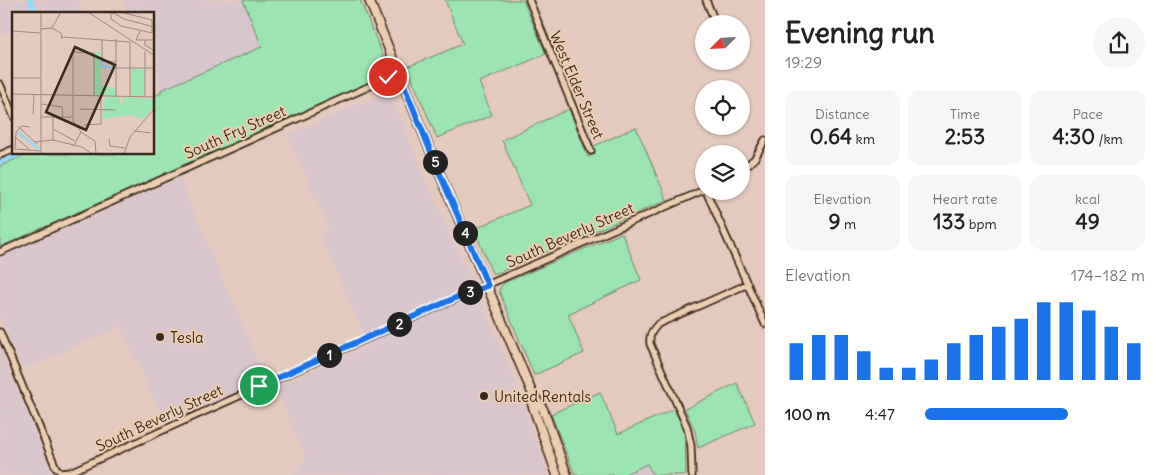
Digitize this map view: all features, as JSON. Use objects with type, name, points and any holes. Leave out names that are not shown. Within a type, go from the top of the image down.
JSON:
[{"type":"main road","points":[[370,0],[437,167],[533,395],[543,409],[567,475]]},
{"type":"main road","points":[[533,395],[532,404],[557,475]]},
{"type":"main road","points":[[538,422],[543,423],[556,447]]},
{"type":"street","name":"West Elder Street","points":[[529,0],[591,151]]},
{"type":"street","points":[[706,0],[712,15]]},
{"type":"street","name":"South Fry Street","points":[[0,252],[399,73]]},
{"type":"street","points":[[0,84],[12,112]]},
{"type":"street","points":[[750,163],[755,158],[765,140]]},
{"type":"street","points":[[0,155],[12,150]]},
{"type":"street","name":"South Beverly Street","points":[[0,332],[56,468],[62,473],[76,470],[455,298],[488,286],[632,220],[695,194]]},
{"type":"street","points":[[710,200],[765,324]]},
{"type":"street","points":[[692,475],[691,446],[687,427],[650,344],[649,337],[658,324],[748,284]]},
{"type":"shaded area","points":[[0,0],[79,0],[83,12],[12,12],[12,30],[0,35]]},
{"type":"shaded area","points":[[123,0],[243,0],[263,47],[161,90],[155,76],[155,12],[127,12]]},
{"type":"shaded area","points":[[389,91],[428,185],[509,366],[548,475],[293,475],[306,457],[275,387],[369,346],[319,233],[329,228],[288,135]]},
{"type":"shaded area","points":[[179,178],[266,379],[164,423],[121,326],[23,369],[0,318],[0,257]]},
{"type":"shaded area","points":[[0,348],[53,475],[0,475]]},
{"type":"shaded area","points":[[648,464],[653,475],[623,475]]},
{"type":"green space","points":[[243,0],[360,0],[390,73],[0,247],[0,166],[25,155],[155,155],[155,96],[161,93],[161,90],[262,47]]},
{"type":"green space","points":[[445,0],[523,0],[546,54],[479,82],[492,115],[437,138],[407,67],[463,44]]},
{"type":"green space","points":[[569,109],[588,157],[595,154],[592,147],[636,127],[667,200],[498,273],[492,273],[474,229],[530,205],[502,140]]},
{"type":"green space","points":[[622,233],[641,280],[568,314],[584,353],[534,375],[499,291],[501,286],[506,282]]},
{"type":"green space","points":[[737,383],[755,423],[698,448],[695,431],[685,409]]},
{"type":"green space","points":[[600,392],[618,434],[674,409],[685,432],[686,475],[653,475],[647,464],[623,475],[575,475],[551,414]]},
{"type":"waterway","points":[[30,0],[35,12]]},
{"type":"waterway","points":[[0,162],[18,155]]},
{"type":"place","name":"Tesla","points":[[160,337]]},
{"type":"place","name":"United Rentals","points":[[484,396]]},
{"type":"route","points":[[259,386],[464,294],[488,286],[399,73],[388,77]]}]
